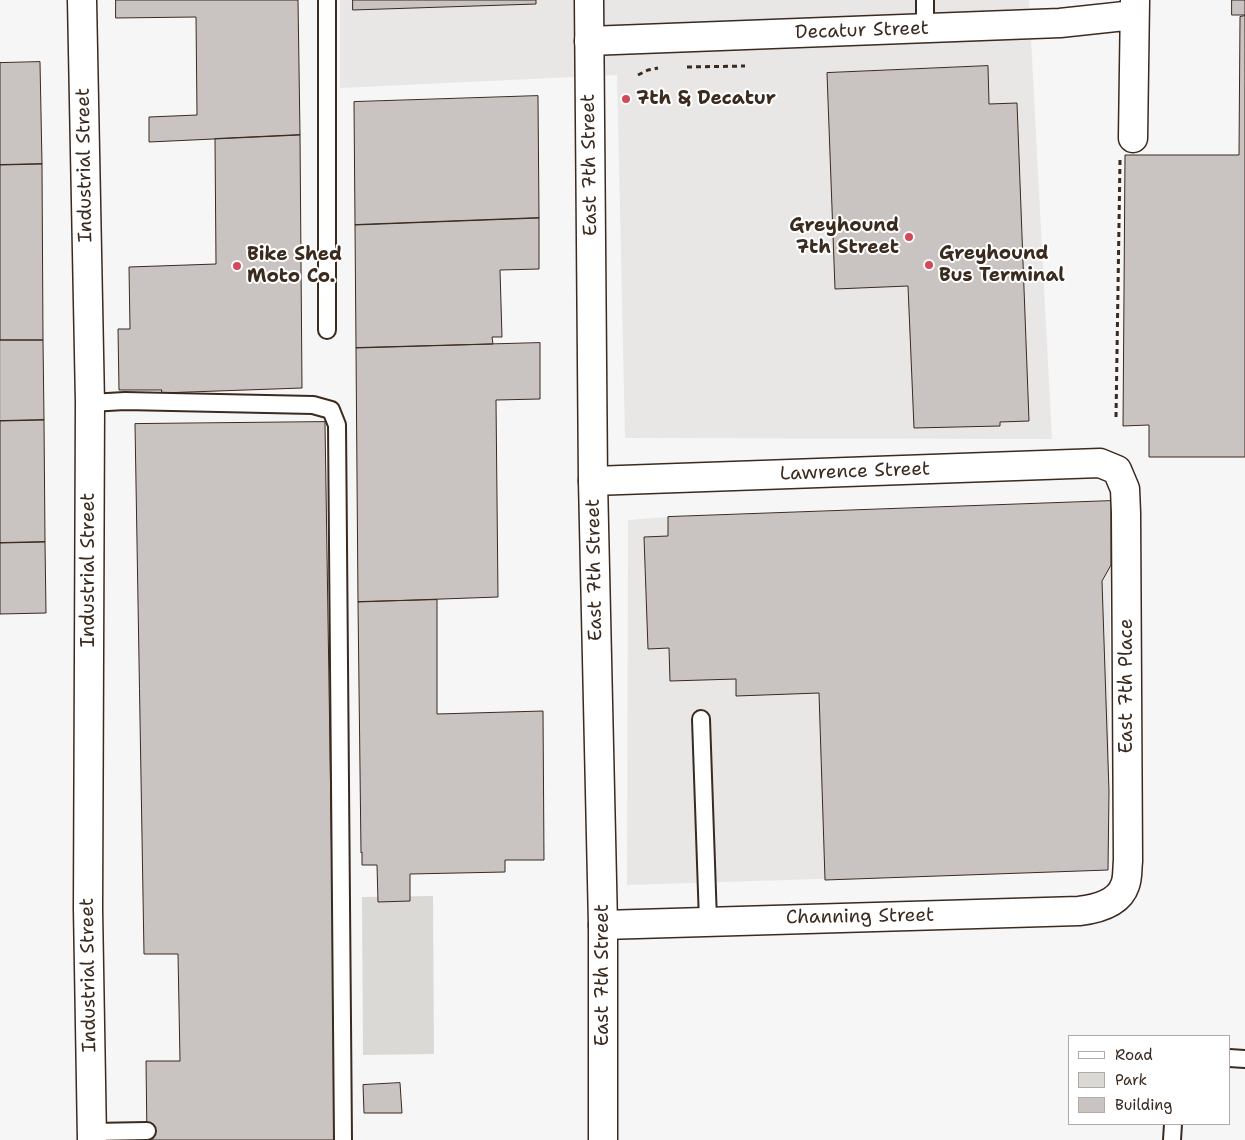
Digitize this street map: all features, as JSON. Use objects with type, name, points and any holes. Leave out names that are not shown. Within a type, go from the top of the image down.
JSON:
[{"type":"street","name":"Industrial Street","points":[[82,0],[90,403],[88,909],[92,1136]]},
{"type":"street","name":"East 7th Street","points":[[589,0],[593,481],[604,925],[604,1140]]},
{"type":"street","name":"Decatur Street","points":[[589,41],[1060,24],[1135,8]]},
{"type":"street","points":[[1134,138],[1135,8]]},
{"type":"street","name":"Lawrence Street","points":[[593,481],[1100,463],[1117,470]]},
{"type":"street","name":"East 7th Place","points":[[1114,900],[1125,886],[1128,862],[1126,513],[1125,489],[1117,470]]},
{"type":"street","name":"Channing Street","points":[[604,925],[1079,911],[1096,909],[1114,900]]},
{"type":"lane","points":[[327,0],[327,330]]},
{"type":"lane","points":[[925,0],[925,28]]},
{"type":"lane","points":[[90,403],[125,401],[313,404],[331,410],[337,425],[343,1140]]},
{"type":"lane","points":[[701,719],[708,921]]},
{"type":"lane","points":[[1230,1058],[1245,1059]]},
{"type":"lane","points":[[1172,1140],[1173,1125]]},
{"type":"lane","points":[[92,1136],[147,1131]]},
{"type":"path","points":[[678,67],[745,66]]},
{"type":"path","points":[[638,75],[648,70],[659,68]]},
{"type":"path","points":[[1116,417],[1120,148],[1134,138]]},
{"type":"shaded area","points":[[340,0],[1029,0],[1052,439],[625,438],[617,75],[340,88]]},
{"type":"shaded area","points":[[1111,501],[1108,870],[627,885],[628,520]]},
{"type":"green space","points":[[433,896],[434,1054],[363,1055],[362,897]]},
{"type":"building","points":[[116,0],[298,0],[300,135],[149,142],[149,117],[197,115],[196,17],[116,18]]},
{"type":"building","points":[[353,0],[536,0],[536,4],[353,10]]},
{"type":"building","points":[[1232,0],[1245,0],[1245,15],[1232,15]]},
{"type":"building","points":[[1245,16],[1245,457],[1149,457],[1149,425],[1123,426],[1125,155],[1239,155],[1240,17]]},
{"type":"building","points":[[40,62],[42,164],[0,165],[0,63]]},
{"type":"building","name":"Greyhound Bus Terminal","points":[[988,66],[989,104],[1017,103],[1029,421],[1000,422],[1000,426],[914,428],[908,286],[835,289],[827,73]]},
{"type":"building","points":[[538,96],[539,218],[355,225],[354,102]]},
{"type":"building","name":"Bike Shed Moto Co.","points":[[300,135],[302,388],[161,393],[162,390],[119,390],[118,329],[130,329],[129,267],[216,264],[215,139]]},
{"type":"building","points":[[42,164],[43,340],[0,340],[0,165]]},
{"type":"building","points":[[539,218],[539,269],[500,270],[502,337],[492,337],[493,344],[356,348],[355,225]]},
{"type":"building","points":[[0,340],[43,340],[44,420],[0,421]]},
{"type":"building","points":[[540,343],[540,399],[496,400],[498,597],[358,602],[356,348]]},
{"type":"building","points":[[44,420],[45,542],[0,543],[0,421]]},
{"type":"building","points":[[325,422],[336,1140],[147,1140],[146,1061],[180,1061],[178,954],[144,954],[135,424]]},
{"type":"building","points":[[1111,501],[1111,565],[1102,581],[1109,791],[1108,870],[825,880],[819,693],[736,696],[736,679],[670,681],[669,648],[648,649],[644,537],[668,536],[668,517]]},
{"type":"building","points":[[45,542],[46,613],[0,614],[0,543]]},
{"type":"building","points":[[437,600],[437,714],[543,711],[544,860],[505,860],[505,872],[410,874],[410,901],[378,902],[377,865],[362,865],[361,853],[358,602]]},
{"type":"building","points":[[400,1083],[402,1113],[364,1113],[363,1085]]},
{"type":"place","name":"7th & Decatur","points":[[626,99]]},
{"type":"place","name":"Greyhound 7th Street","points":[[909,237]]},
{"type":"place","name":"Greyhound Bus Terminal","points":[[929,265]]},
{"type":"place","name":"Bike Shed Moto Co.","points":[[237,266]]}]
